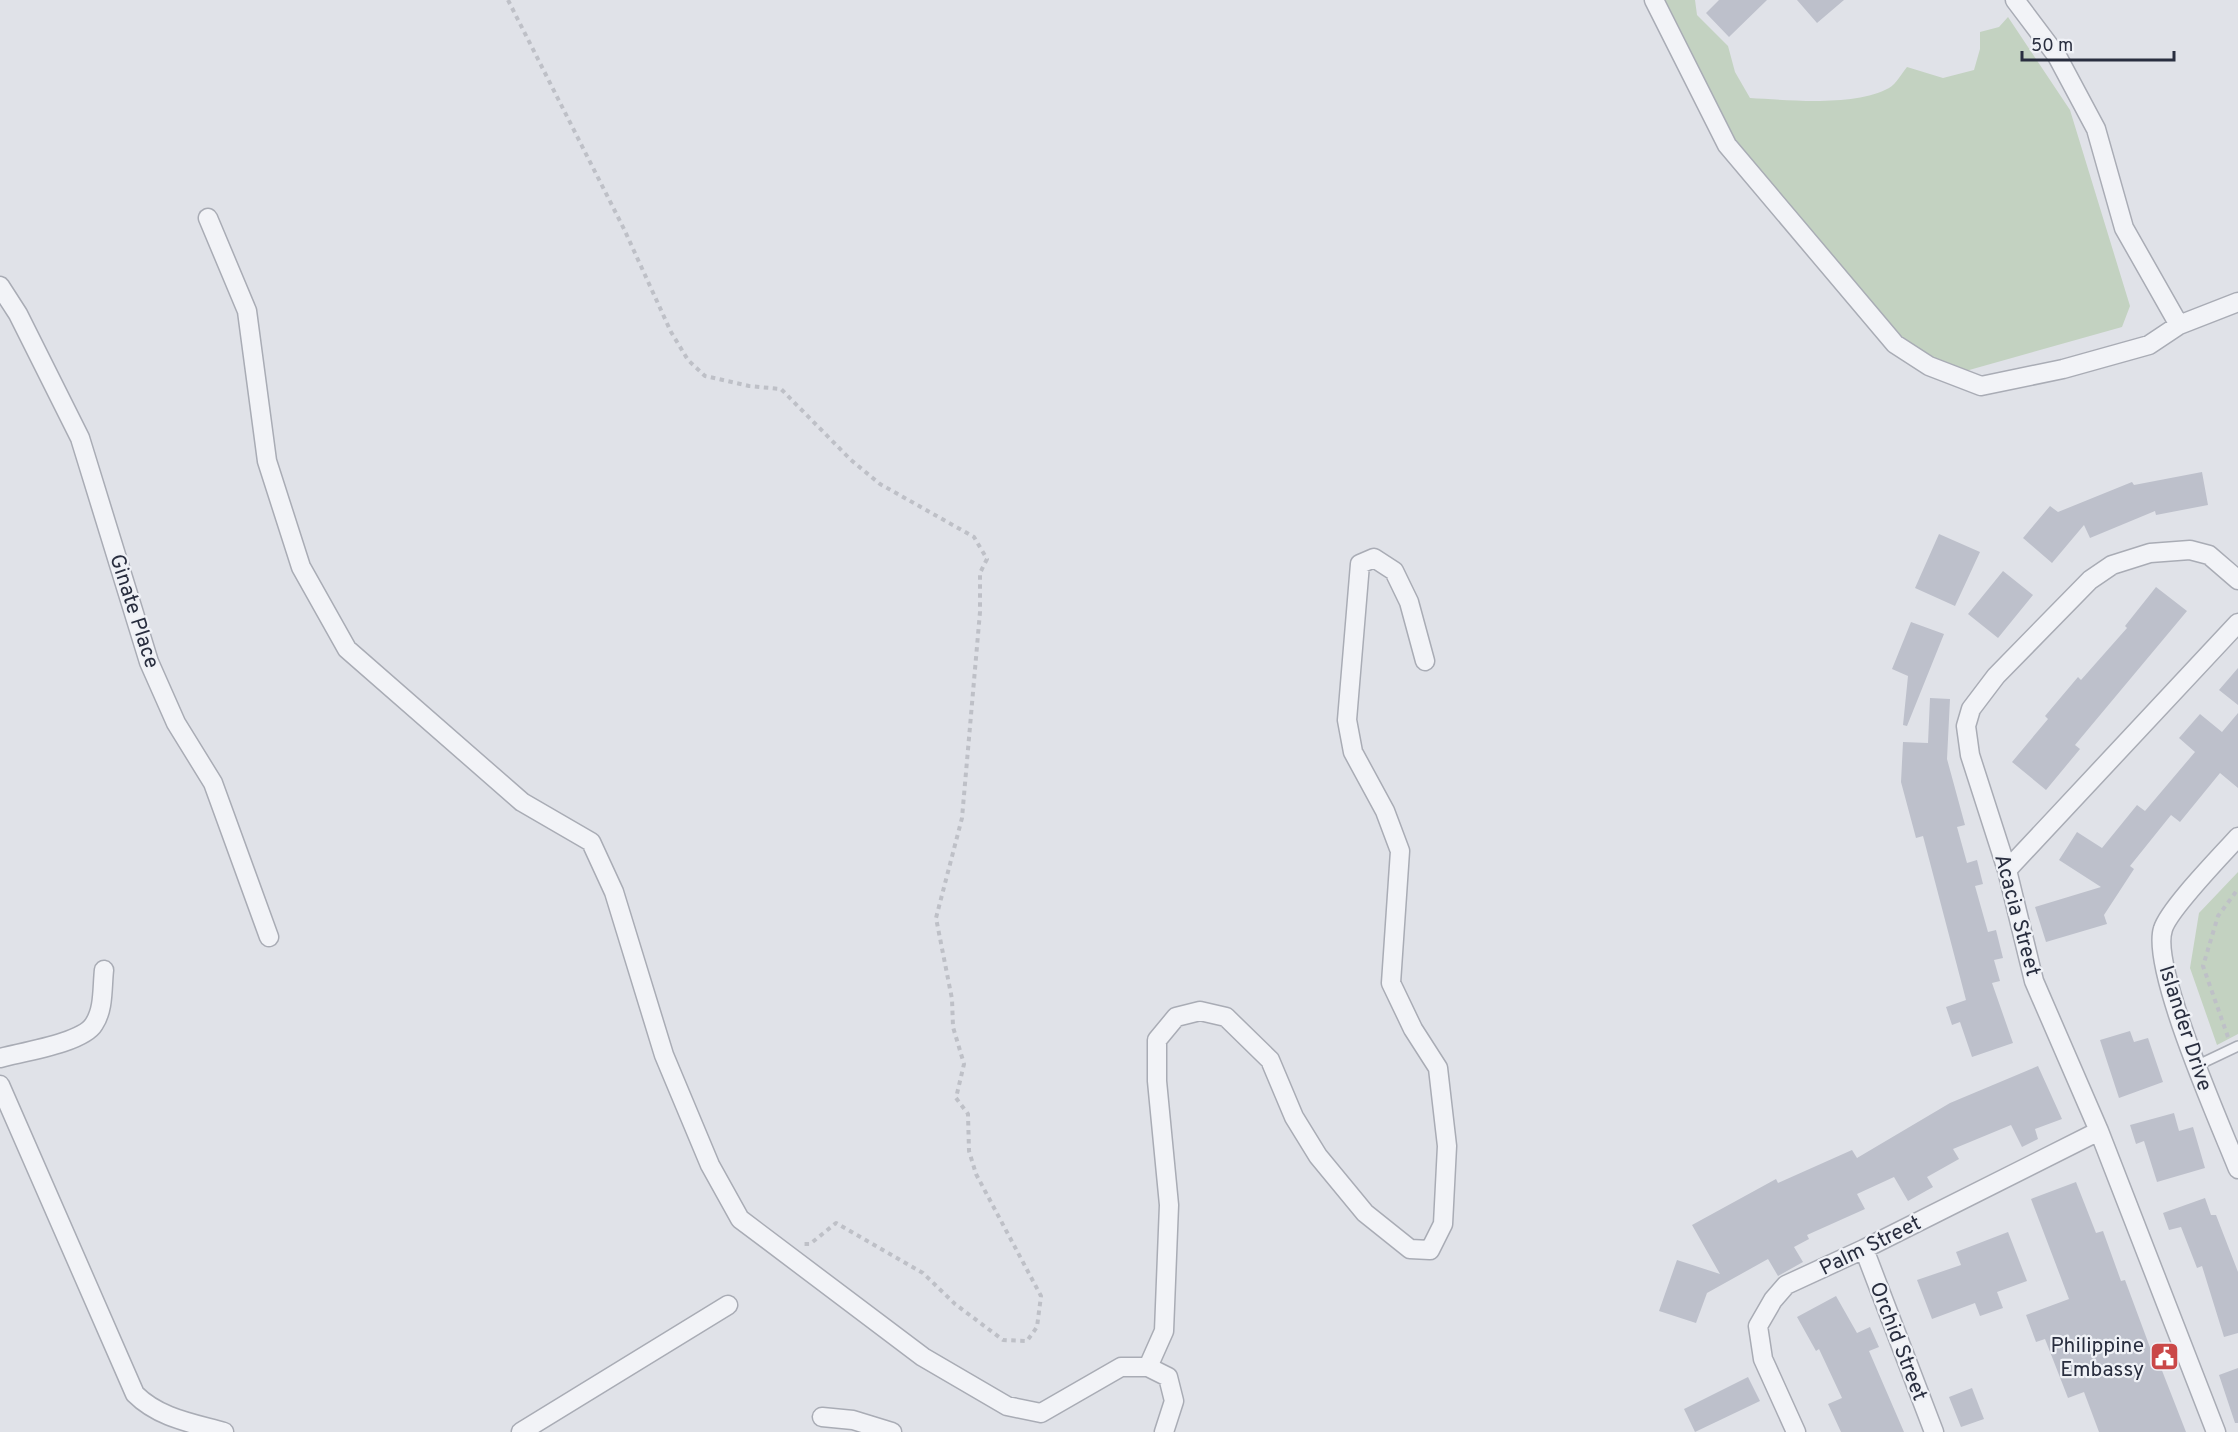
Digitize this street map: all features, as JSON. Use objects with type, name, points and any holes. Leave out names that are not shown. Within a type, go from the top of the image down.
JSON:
[{"type":"street","points":[[1654,0],[1727,145],[1895,344],[1929,366],[1981,387],[2064,369],[2149,345],[2179,325],[2238,302]]},
{"type":"street","points":[[2015,0],[2057,56],[2096,129],[2124,228],[2179,325]]},
{"type":"street","points":[[208,218],[247,311],[267,461],[301,567],[347,649],[522,802],[591,842],[614,892],[664,1055],[710,1165],[740,1219],[923,1357],[1007,1406],[1041,1413],[1121,1367],[1148,1367],[1168,1377],[1174,1401],[1164,1432]]},
{"type":"street","name":"Ginate Place","points":[[0,286],[18,314],[80,438],[149,662],[176,723],[213,783],[269,938]]},
{"type":"street","name":"Acacia Street","points":[[2216,1432],[2099,1131],[2034,981],[2007,870],[1970,755],[1966,726],[1971,709],[1996,676],[2090,580],[2112,566],[2150,553],[2190,550],[2209,555],[2238,580]]},
{"type":"street","points":[[1148,1367],[1164,1330],[1169,1205],[1157,1081],[1157,1040],[1176,1017],[1200,1011],[1226,1017],[1270,1060],[1294,1117],[1318,1156],[1365,1213],[1410,1249],[1430,1250],[1443,1224],[1447,1146],[1438,1068],[1413,1029],[1391,982],[1400,851],[1385,811],[1353,752],[1347,720],[1360,564],[1374,558],[1394,572],[1409,602],[1425,661]]},
{"type":"street","points":[[2007,870],[2238,623]]},
{"type":"street","name":"Islander Drive","points":[[2238,837],[2174,912],[2162,932],[2165,969],[2196,1066],[2238,1169]]},
{"type":"street","points":[[0,1058],[84,1035],[94,1025],[101,1009],[104,970]]},
{"type":"street","points":[[0,1085],[135,1394],[147,1406],[175,1419],[224,1432]]},
{"type":"street","name":"Palm Street","points":[[1796,1432],[1763,1359],[1758,1326],[1773,1300],[1786,1285],[1864,1249],[2099,1131]]},
{"type":"street","name":"Orchid Street","points":[[1864,1249],[1934,1432]]},
{"type":"street","points":[[521,1432],[728,1305]]},
{"type":"street","points":[[822,1417],[853,1420],[892,1432]]},
{"type":"lane","points":[[2196,1066],[2235,1043]]},
{"type":"path","points":[[508,0],[624,229],[671,332],[688,360],[705,376],[749,386],[781,389],[851,460],[880,484],[974,537],[987,559],[980,573],[980,612],[962,818],[936,918],[952,999],[953,1027],[964,1064],[956,1098],[968,1114],[969,1151],[976,1174],[998,1220],[1041,1296],[1037,1328],[1027,1341],[1003,1340],[955,1304],[923,1273],[836,1223],[810,1244],[775,1245]]},
{"type":"path","points":[[2235,1043],[2225,1035],[2203,966],[2218,916],[2238,889]]},
{"type":"green space","points":[[1661,0],[1695,0],[1697,15],[1728,46],[1735,72],[1750,98],[1783,100],[1840,100],[1875,94],[1892,86],[1907,67],[1943,78],[1974,70],[1980,49],[1980,32],[1999,27],[2008,17],[2070,110],[2130,306],[2122,327],[1955,374],[1901,344],[1729,143]]},
{"type":"green space","points":[[2238,872],[2238,1034],[2217,1045],[2190,968],[2199,913]]},
{"type":"building","points":[[1719,0],[1767,0],[1729,37],[1706,13]]},
{"type":"building","points":[[1797,0],[1844,0],[1817,23]]},
{"type":"building","points":[[2202,472],[2208,505],[2156,515],[2155,511],[2090,538],[2084,525],[2052,563],[2023,538],[2050,506],[2058,512],[2132,482],[2134,485]]},
{"type":"building","points":[[1939,534],[1980,552],[1955,606],[1915,588]]},
{"type":"building","points":[[2003,571],[2033,595],[1998,638],[1968,614]]},
{"type":"building","points":[[2156,587],[2187,611],[2075,745],[2080,749],[2046,790],[2012,762],[2048,719],[2045,716],[2078,677],[2081,680],[2127,628],[2125,626]]},
{"type":"building","points":[[1911,622],[1944,634],[1907,726],[1903,725],[1908,676],[1892,669]]},
{"type":"building","points":[[2238,668],[2238,705],[2219,690]]},
{"type":"building","points":[[1930,698],[1950,699],[1947,759],[1965,825],[1957,827],[1967,863],[1977,860],[1983,884],[1975,886],[1988,932],[1996,930],[2003,958],[1994,960],[2000,981],[1992,983],[2013,1043],[1972,1057],[1960,1022],[1952,1025],[1946,1007],[1966,1000],[1923,836],[1916,838],[1901,782],[1903,742],[1928,743]]},
{"type":"building","points":[[2238,713],[2238,788],[2220,773],[2180,822],[2171,815],[2130,866],[2134,869],[2104,915],[2107,924],[2046,942],[2035,907],[2101,887],[2059,860],[2077,832],[2102,848],[2137,805],[2145,811],[2195,752],[2179,738],[2200,714],[2222,732]]},
{"type":"building","points":[[2130,1031],[2134,1042],[2148,1038],[2163,1082],[2119,1098],[2100,1040]]},
{"type":"building","points":[[2038,1066],[2062,1119],[2035,1129],[2038,1139],[2022,1147],[2011,1125],[1953,1149],[1959,1159],[1927,1177],[1933,1187],[1908,1201],[1894,1177],[1857,1194],[1865,1209],[1807,1235],[1809,1239],[1794,1247],[1803,1262],[1778,1276],[1768,1259],[1707,1293],[1696,1323],[1659,1311],[1677,1260],[1720,1274],[1692,1225],[1776,1179],[1778,1183],[1852,1150],[1857,1158],[1950,1103]]},
{"type":"building","points":[[2174,1113],[2179,1131],[2193,1127],[2205,1168],[2157,1182],[2144,1141],[2136,1144],[2130,1125]]},
{"type":"building","points":[[2076,1182],[2096,1233],[2103,1231],[2121,1281],[2125,1280],[2158,1369],[2161,1368],[2186,1432],[2099,1432],[2084,1392],[2068,1398],[2045,1339],[2036,1342],[2026,1315],[2069,1299],[2031,1199]]},
{"type":"building","points":[[2205,1198],[2211,1215],[2216,1215],[2238,1272],[2238,1333],[2224,1337],[2202,1266],[2197,1268],[2181,1227],[2169,1230],[2163,1213]]},
{"type":"building","points":[[2008,1232],[2027,1281],[1997,1292],[2003,1308],[1980,1316],[1975,1303],[1932,1319],[1917,1280],[1961,1265],[1956,1252]]},
{"type":"building","points":[[1836,1296],[1857,1333],[1870,1327],[1879,1347],[1869,1351],[1904,1432],[1841,1432],[1828,1404],[1842,1398],[1819,1349],[1816,1351],[1797,1317]]},
{"type":"building","points":[[2238,1368],[2238,1423],[2235,1423],[2219,1375]]},
{"type":"building","points":[[1748,1377],[1760,1401],[1695,1432],[1684,1409]]},
{"type":"building","points":[[1972,1388],[1984,1419],[1961,1427],[1949,1397]]},
{"type":"place","name":"Philippine Embassy","points":[[2165,1357]]}]
